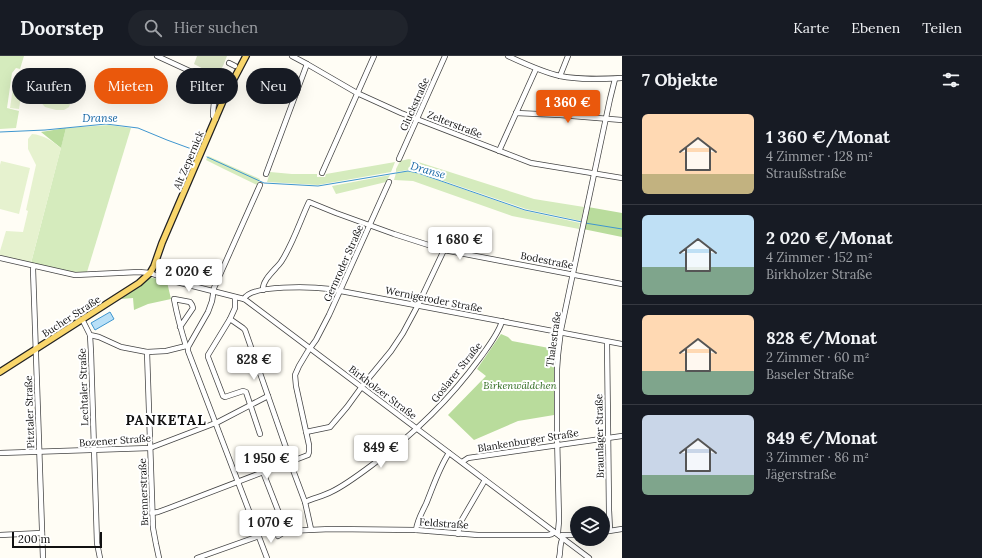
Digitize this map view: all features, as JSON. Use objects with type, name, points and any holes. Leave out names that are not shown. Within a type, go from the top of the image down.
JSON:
[{"type":"main road","name":"Alt Zepernick","points":[[238,71],[246,56]]},
{"type":"main road","name":"Alt Zepernick","points":[[150,273],[222,104]]},
{"type":"main road","name":"Bucher Straße","points":[[0,372],[139,283],[150,273]]},
{"type":"street","points":[[157,56],[183,68]]},
{"type":"street","name":"Zelterstraße","points":[[292,56],[357,94],[401,113],[531,163],[622,178]]},
{"type":"street","points":[[322,173],[374,56]]},
{"type":"street","name":"Gluckstraße","points":[[399,159],[445,56]]},
{"type":"street","points":[[508,56],[560,76],[615,79],[622,78]]},
{"type":"street","points":[[560,76],[568,56]]},
{"type":"street","points":[[228,63],[235,66]]},
{"type":"street","points":[[266,174],[307,64]]},
{"type":"street","points":[[500,151],[536,68]]},
{"type":"street","name":"Thalestraße","points":[[559,558],[561,540],[558,535],[557,369],[561,333],[615,79]]},
{"type":"street","points":[[214,104],[213,113],[216,119]]},
{"type":"street","points":[[516,113],[622,120]]},
{"type":"street","name":"Gernroder Straße","points":[[291,462],[308,455],[310,452],[295,378],[296,372],[324,324],[389,182]]},
{"type":"street","points":[[82,319],[90,335],[99,337],[121,347],[146,352],[166,351],[187,347],[208,312],[212,301],[213,291],[260,185]]},
{"type":"street","name":"Bodestraße","points":[[263,290],[263,283],[282,260],[309,202],[370,226],[444,250],[622,284]]},
{"type":"street","points":[[306,432],[330,427],[391,352],[418,306],[444,250]]},
{"type":"street","name":"Birkholzer Straße","points":[[0,258],[75,275],[139,272],[150,273],[169,280],[244,299],[589,558]]},
{"type":"street","name":"Pitztaler Straße","points":[[34,266],[43,558]]},
{"type":"street","name":"Wernigeroder Straße","points":[[244,299],[248,294],[263,290],[301,287],[330,289],[622,344]]},
{"type":"street","points":[[235,297],[235,308],[208,357],[223,396],[225,397],[243,390],[247,395],[260,434]]},
{"type":"street","points":[[180,327],[193,308],[190,302],[174,299],[180,327],[188,351],[267,558]]},
{"type":"street","points":[[230,319],[245,330],[305,502],[311,530]]},
{"type":"street","name":"Goslarer Straße","points":[[305,502],[331,492],[370,467],[417,429],[461,383],[486,349],[502,321]]},
{"type":"street","name":"Lechtaler Straße","points":[[90,335],[97,543],[100,558]]},
{"type":"street","name":"Braunlager Straße","points":[[607,342],[609,506]]},
{"type":"street","name":"Brennerstraße","points":[[146,352],[152,513],[159,558]]},
{"type":"street","name":"Bozener Straße","points":[[0,453],[150,448],[215,424],[268,396]]},
{"type":"street","name":"Blankenburger Straße","points":[[462,462],[468,458],[622,436]]},
{"type":"street","points":[[416,530],[416,526],[426,502],[449,453]]},
{"type":"street","points":[[152,513],[291,462]]},
{"type":"street","points":[[263,472],[286,531],[278,536]]},
{"type":"street","points":[[458,534],[460,523],[485,480]]},
{"type":"street","name":"Feldstraße","points":[[286,531],[332,529],[416,530],[458,534],[570,535]]},
{"type":"street","points":[[610,530],[622,529]]},
{"type":"street","points":[[0,535],[42,533]]},
{"type":"street","points":[[197,558],[259,536]]},
{"type":"green space","points":[[0,56],[24,56],[20,68],[12,68],[7,108],[19,111],[16,128],[0,129]]},
{"type":"green space","points":[[197,56],[227,56],[222,68],[202,68],[194,64]]},
{"type":"green space","points":[[12,94],[12,104],[20,104],[19,109],[10,108]]},
{"type":"green space","points":[[42,104],[70,104],[69,107],[64,110],[56,110],[45,107]]},
{"type":"green space","points":[[109,125],[131,128],[87,272],[74,273],[31,263],[66,128]]},
{"type":"green space","points":[[66,128],[61,148],[41,132]]},
{"type":"green space","points":[[32,134],[44,137],[61,148],[31,263],[0,255],[0,251],[6,231],[23,232],[28,211],[26,210],[36,165],[28,149],[28,139]]},
{"type":"green space","points":[[208,156],[260,179],[257,185],[206,160]]},
{"type":"green space","points":[[409,159],[534,199],[584,207],[581,221],[526,209],[418,172],[408,170],[396,172],[400,161]]},
{"type":"green space","points":[[1,161],[30,168],[19,214],[0,209]]},
{"type":"green space","points":[[395,162],[391,172],[318,185],[267,182],[270,172],[317,174],[317,177],[325,177],[326,174]]},
{"type":"green space","points":[[408,171],[526,211],[580,223],[579,229],[512,216],[413,181],[394,180],[396,173]]},
{"type":"green space","points":[[390,175],[386,182],[336,194],[332,186]]},
{"type":"green space","points":[[588,207],[622,213],[622,237],[583,229]]},
{"type":"green space","points":[[150,277],[167,282],[171,299],[148,304],[134,310],[133,298],[121,299]]},
{"type":"green space","name":"Birkenwäldchen","points":[[501,334],[508,337],[512,341],[549,348],[550,345],[555,345],[554,415],[518,421],[474,440],[448,415],[486,376],[477,369]]},
{"type":"water","points":[[110,312],[114,319],[95,330],[91,323]]},
{"type":"waterway","name":"Dranse","points":[[0,132],[45,130],[106,124],[138,128],[197,151]]},
{"type":"waterway","name":"Dranse","points":[[207,157],[264,183],[318,186],[408,171],[418,173],[525,210],[582,222]]},
{"type":"waterway","name":"Dranse","points":[[585,223],[622,229]]},
{"type":"district","name":"PANKETAL","points":[[166,420]]}]
